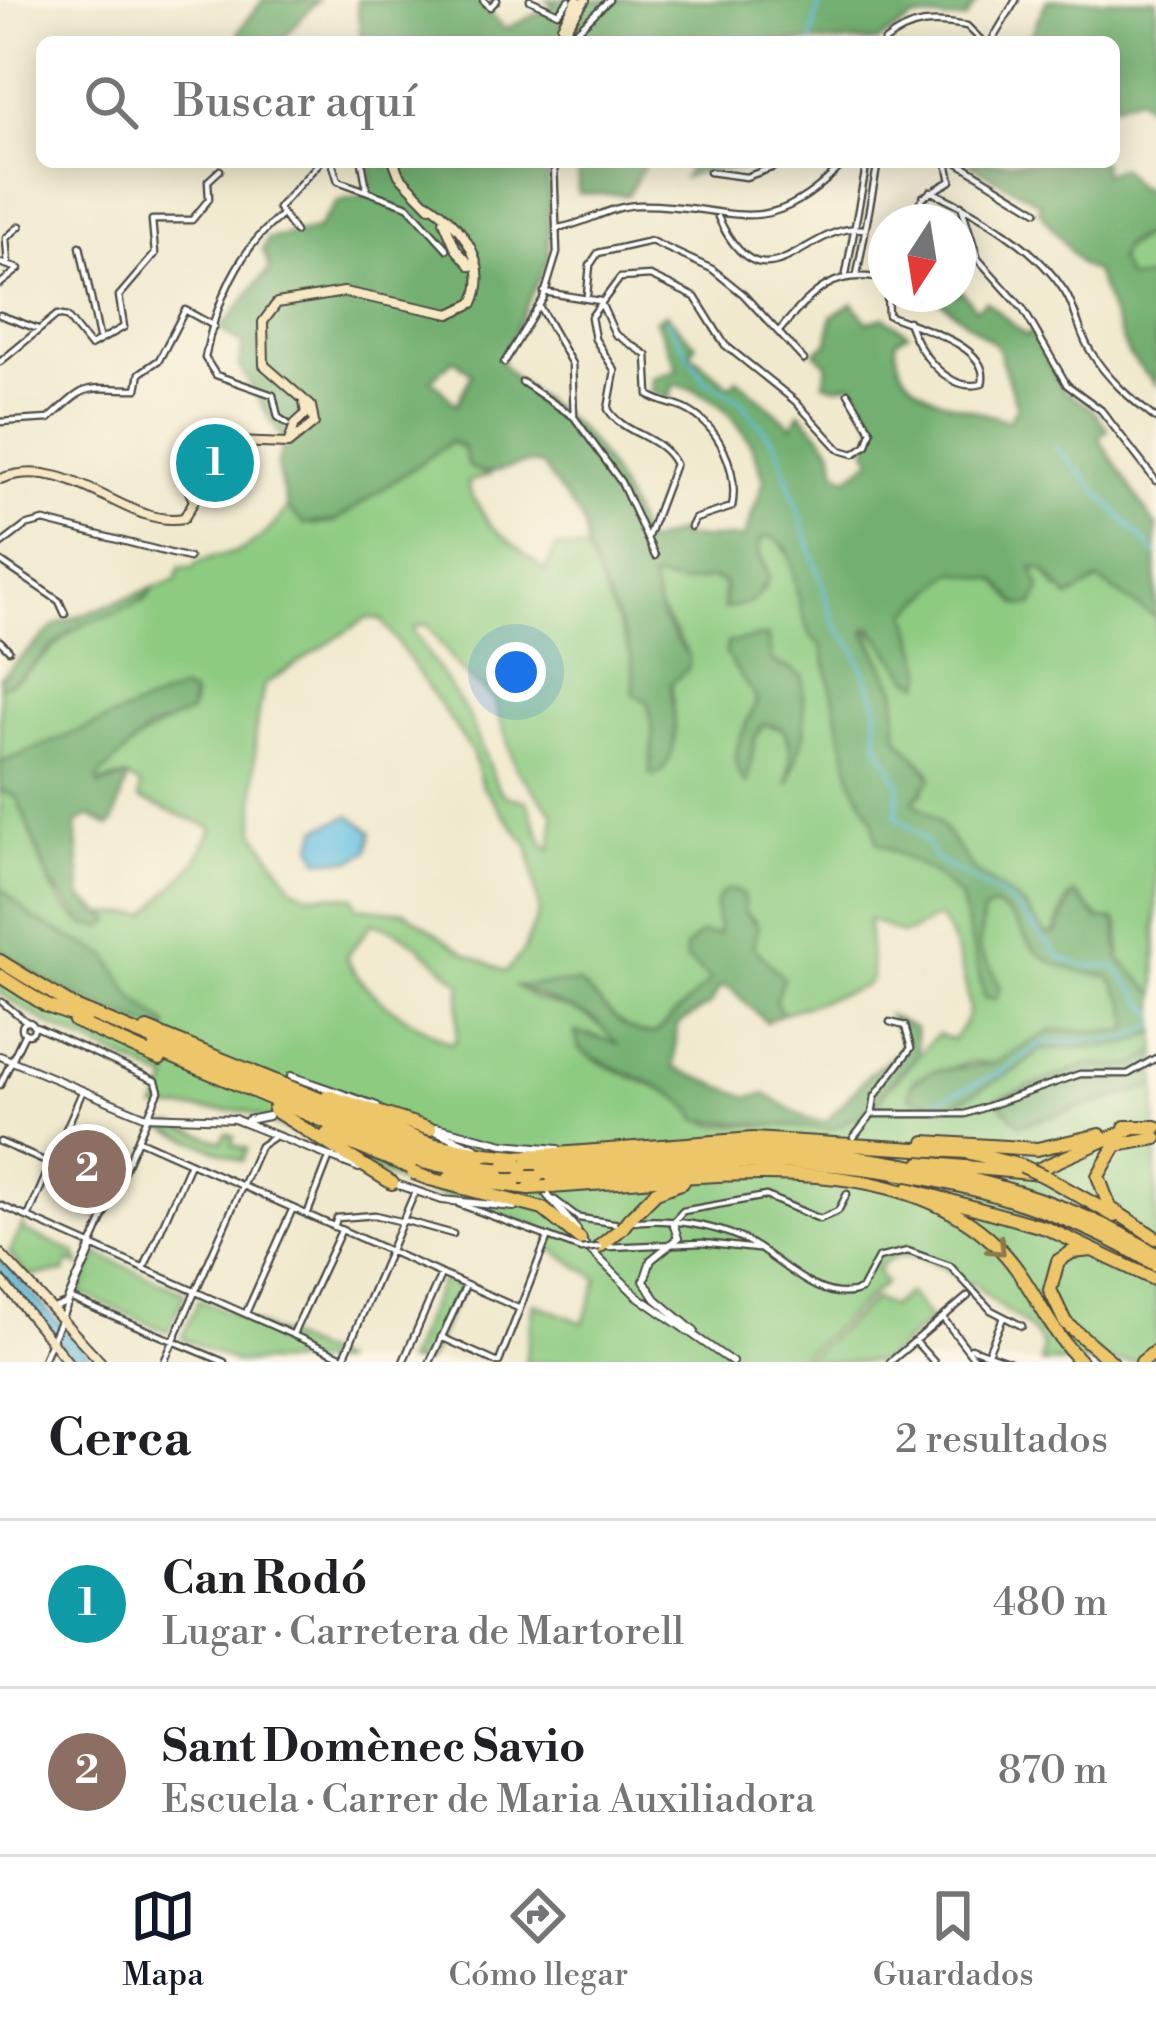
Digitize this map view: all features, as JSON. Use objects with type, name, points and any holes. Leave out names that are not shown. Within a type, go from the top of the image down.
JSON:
[{"type":"highway","points":[[0,961],[52,1002],[543,1209],[580,1244]]},
{"type":"highway","points":[[0,976],[271,1114],[398,1185]]},
{"type":"highway","points":[[52,1002],[87,1004],[251,1071],[425,1160],[532,1178],[706,1174],[836,1180],[919,1191],[995,1211],[1121,1260],[1156,1280]]},
{"type":"highway","points":[[251,1071],[291,1082],[425,1160],[504,1166],[532,1178],[753,1162],[875,1172],[1026,1206],[1156,1265]]},
{"type":"highway","points":[[271,1114],[397,1163],[486,1154],[532,1178],[736,1151],[812,1153],[1019,1175],[1059,1164],[1132,1128]]},
{"type":"highway","points":[[532,1178],[628,1146],[753,1139],[1037,1148],[1156,1127]]},
{"type":"highway","points":[[1152,1235],[1106,1202],[1098,1176],[1106,1155],[1116,1145],[1156,1138]]},
{"type":"highway","points":[[853,1141],[966,1152],[1022,1166],[1152,1235]]},
{"type":"highway","points":[[812,1153],[931,1172],[1028,1198],[1156,1254]]},
{"type":"highway","points":[[597,1250],[662,1189],[714,1178],[834,1185],[934,1205]]},
{"type":"highway","points":[[836,1180],[934,1205],[991,1239],[1021,1272],[1081,1362]]},
{"type":"highway","points":[[1112,1362],[1065,1322],[1050,1281],[1058,1261],[1072,1252],[1089,1250],[1121,1260]]},
{"type":"highway","points":[[1044,1310],[1069,1362]]},
{"type":"highway","points":[[1142,1362],[1155,1357]]},
{"type":"main road","points":[[557,36],[577,0]]},
{"type":"main road","points":[[314,423],[313,408],[264,365],[262,328],[267,312],[283,301],[352,293],[456,314],[477,296],[480,281],[473,255],[455,225],[402,179],[397,168]]},
{"type":"main road","points":[[428,203],[471,266],[477,296]]},
{"type":"main road","points":[[454,246],[455,225]]},
{"type":"main road","points":[[454,246],[473,255]]},
{"type":"main road","points":[[274,378],[316,404]]},
{"type":"main road","points":[[289,447],[307,411],[299,397]]},
{"type":"main road","points":[[314,423],[316,404]]},
{"type":"main road","points":[[0,479],[40,470],[180,519],[191,512],[194,501],[179,469],[181,451],[194,441],[289,447],[316,429],[316,404]]},
{"type":"main road","points":[[295,429],[314,423]]},
{"type":"main road","points":[[0,1253],[101,1362]]},
{"type":"main road","points":[[2,1280],[68,1362]]},
{"type":"street","points":[[483,0],[490,7],[497,0]]},
{"type":"street","points":[[530,0],[558,13],[577,0]]},
{"type":"street","points":[[572,36],[609,0]]},
{"type":"street","points":[[991,36],[1016,0]]},
{"type":"street","points":[[892,36],[906,26],[926,22],[968,26],[980,36]]},
{"type":"street","points":[[295,429],[278,417],[273,395],[209,369],[205,354],[232,274],[252,253],[259,233],[315,168]]},
{"type":"street","points":[[334,168],[338,181],[414,210],[439,246],[454,246]]},
{"type":"street","points":[[363,168],[367,190]]},
{"type":"street","points":[[504,363],[544,292],[558,228],[554,168]]},
{"type":"street","points":[[709,172],[746,177],[771,168]]},
{"type":"street","points":[[558,228],[629,206],[718,217],[783,210],[811,196],[839,168]]},
{"type":"street","points":[[846,275],[866,168]]},
{"type":"street","points":[[856,275],[877,168]]},
{"type":"street","points":[[918,204],[931,191],[951,182],[948,168]]},
{"type":"street","points":[[967,168],[1037,211]]},
{"type":"street","points":[[0,362],[62,315],[85,344],[93,346],[99,337],[125,324],[119,296],[155,254],[152,220],[189,222],[209,199],[206,184],[220,170]]},
{"type":"street","points":[[931,191],[959,204]]},
{"type":"street","points":[[280,212],[295,232]]},
{"type":"street","points":[[976,215],[1008,236],[1062,288],[1091,353],[1130,399],[1156,419]]},
{"type":"street","points":[[718,217],[747,258],[760,263],[802,252],[855,227],[864,229]]},
{"type":"street","points":[[0,284],[19,271],[4,264],[6,238],[20,226]]},
{"type":"street","points":[[587,295],[590,265],[598,253],[651,241],[721,275],[804,360]]},
{"type":"street","points":[[80,246],[99,337]]},
{"type":"street","points":[[976,254],[1023,309],[1066,385],[1101,410],[1156,481]]},
{"type":"street","points":[[647,539],[656,502],[673,481],[675,464],[658,441],[611,416],[608,401],[615,371],[591,328],[592,313],[600,301],[628,274],[650,276],[688,292],[703,306],[725,345],[795,401],[840,450],[854,454],[868,445],[872,431],[848,393]]},
{"type":"street","points":[[779,331],[812,292],[846,275],[868,277]]},
{"type":"street","points":[[544,292],[587,295],[600,301],[615,334],[647,355],[649,395],[697,417],[726,456],[732,507],[695,519],[691,527]]},
{"type":"street","points":[[539,307],[572,364],[574,417]]},
{"type":"street","points":[[0,422],[50,419],[79,390],[105,385],[137,389],[140,373],[159,360],[185,310],[214,326]]},
{"type":"street","points":[[888,312],[936,330],[956,344],[982,371],[982,384],[962,384],[939,370],[908,321]]},
{"type":"street","points":[[0,315],[38,329]]},
{"type":"street","points":[[522,382],[574,417],[621,482],[655,556]]},
{"type":"street","points":[[0,545],[25,526],[44,521],[189,558]]},
{"type":"street","points":[[0,561],[59,601],[65,614]]},
{"type":"street","points":[[0,640],[9,650]]},
{"type":"street","points":[[2,1002],[31,1024],[156,1082],[159,1090],[42,1362]]},
{"type":"street","points":[[853,1141],[872,1114],[874,1096],[911,1048],[905,1026],[890,1022]]},
{"type":"street","points":[[0,1085],[31,1024]]},
{"type":"street","points":[[0,1056],[148,1117],[234,1119],[271,1114],[285,1137]]},
{"type":"street","points":[[872,1114],[965,1114],[1080,1074],[1128,1074],[1156,1058]]},
{"type":"street","points":[[291,1082],[503,1144],[628,1146]]},
{"type":"street","points":[[28,1217],[82,1090]]},
{"type":"street","points":[[378,1106],[425,1160]]},
{"type":"street","points":[[234,1119],[415,1192],[511,1220],[548,1238],[597,1250],[703,1243],[768,1254]]},
{"type":"street","points":[[164,1362],[241,1186],[266,1140],[285,1137]]},
{"type":"street","points":[[139,1140],[518,1308]]},
{"type":"street","points":[[0,1142],[51,1164]]},
{"type":"street","points":[[308,1215],[330,1156]]},
{"type":"street","points":[[398,1185],[425,1160],[500,1158],[591,1222],[673,1223],[737,1236],[810,1283],[850,1294],[861,1290],[878,1258],[908,1250],[950,1266],[972,1294],[1022,1326]]},
{"type":"street","points":[[343,1360],[425,1160]]},
{"type":"street","points":[[144,1268],[190,1163]]},
{"type":"street","points":[[532,1178],[636,1295],[732,1362]]},
{"type":"street","points":[[673,1223],[683,1211],[766,1196],[820,1219],[838,1211],[847,1194]]},
{"type":"street","points":[[442,1200],[531,1209],[556,1220],[580,1244]]},
{"type":"street","points":[[0,1205],[354,1362]]},
{"type":"street","points":[[246,1313],[292,1208]]},
{"type":"street","points":[[334,1226],[337,1218],[362,1215],[452,1234]]},
{"type":"street","points":[[673,1223],[679,1234],[648,1263],[645,1285],[718,1352]]},
{"type":"street","points":[[293,1334],[342,1230]]},
{"type":"street","points":[[441,1337],[497,1362],[548,1238]]},
{"type":"street","points":[[50,1306],[64,1306],[93,1247]]},
{"type":"street","points":[[2,1280],[16,1273]]},
{"type":"street","points":[[403,1362],[441,1274]]},
{"type":"street","points":[[430,1362],[466,1285]]},
{"type":"street","points":[[890,1362],[972,1294]]},
{"type":"street","points":[[72,1299],[224,1362]]},
{"type":"street","points":[[943,1318],[980,1362],[1003,1318]]},
{"type":"street","points":[[915,1341],[934,1362]]},
{"type":"street","points":[[971,1348],[1010,1362]]},
{"type":"green space","points":[[263,0],[318,0],[285,36],[239,36]]},
{"type":"green space","points":[[357,0],[475,0],[505,29],[554,6],[547,0],[978,0],[965,20],[914,18],[886,36],[360,36]]},
{"type":"green space","points":[[1047,0],[1156,0],[1156,114],[1138,97],[1120,102],[1120,36],[1030,36]]},
{"type":"green space","points":[[1120,167],[1136,186],[1156,192],[1156,228],[1125,244],[1118,260],[1128,279],[1156,277],[1156,385],[1128,354],[1095,273],[1081,265],[1039,210],[1040,203],[977,168],[1102,168],[1103,174]]},
{"type":"green space","points":[[370,168],[548,168],[549,256],[501,361],[596,449],[646,544],[681,531],[683,538],[744,538],[764,481],[744,433],[721,407],[673,384],[670,398],[651,391],[652,378],[678,370],[656,320],[666,314],[696,345],[690,353],[730,386],[737,379],[792,426],[800,412],[832,448],[836,470],[847,478],[873,459],[867,450],[875,426],[852,383],[837,387],[824,383],[828,365],[815,352],[828,343],[832,316],[853,303],[867,322],[884,317],[908,333],[896,341],[898,361],[919,388],[935,398],[1008,421],[1017,407],[997,346],[954,312],[976,312],[986,301],[1026,336],[1032,331],[1062,389],[1093,410],[1108,430],[1099,438],[1156,527],[1156,618],[1098,580],[1069,598],[1044,570],[1032,567],[1040,588],[1034,605],[1018,605],[996,580],[954,572],[908,613],[925,673],[921,684],[908,676],[871,627],[864,630],[896,690],[897,736],[932,777],[913,801],[937,820],[975,872],[1024,906],[1046,935],[1057,933],[1074,893],[1098,919],[1115,920],[1120,959],[1156,995],[1156,1032],[1127,1044],[1039,1050],[1022,1066],[948,1107],[910,1097],[911,1084],[930,1072],[995,1063],[1053,1030],[1125,1031],[1131,1027],[1126,1004],[1110,977],[1046,959],[1008,915],[993,906],[983,912],[979,949],[1001,987],[996,999],[985,998],[960,897],[933,873],[877,842],[873,820],[852,780],[822,646],[811,636],[801,609],[788,549],[773,537],[761,538],[758,553],[769,577],[753,602],[724,609],[725,584],[715,578],[681,584],[651,578],[662,619],[689,657],[688,669],[671,683],[673,746],[664,768],[655,776],[650,774],[653,733],[648,701],[634,695],[626,640],[589,555],[583,524],[543,466],[533,463],[478,471],[468,466],[463,447],[451,442],[336,521],[304,524],[287,508],[277,467],[284,442],[239,366],[243,345],[222,331],[270,270],[263,249],[268,239],[317,229],[338,201],[362,196],[370,185]],"holes":[[[454,359],[472,374],[456,405],[431,379]]]},
{"type":"green space","points":[[578,168],[643,168],[628,195],[578,193]]},
{"type":"green space","points":[[688,168],[749,168],[706,171],[684,178]]},
{"type":"green space","points":[[1156,228],[1156,277],[1128,279],[1119,263],[1122,250]]},
{"type":"green space","points":[[451,442],[466,451],[468,466],[489,475],[468,482],[490,525],[545,571],[557,547],[586,550],[633,659],[634,694],[648,701],[653,733],[650,774],[661,773],[671,752],[675,730],[671,683],[689,663],[681,641],[655,602],[651,578],[681,584],[709,577],[725,584],[723,602],[747,604],[766,588],[768,570],[757,547],[761,538],[773,537],[784,548],[792,560],[806,620],[822,646],[852,780],[873,820],[877,842],[933,873],[960,897],[985,998],[996,976],[979,949],[983,912],[993,906],[1007,914],[1034,949],[1050,961],[1110,977],[1126,1004],[1131,1027],[1125,1031],[1053,1030],[995,1063],[971,1062],[914,1079],[948,1107],[1022,1066],[1039,1050],[1156,1032],[1156,1051],[1134,1066],[1087,1065],[997,1099],[1019,1124],[1156,1086],[1156,1362],[1041,1362],[1043,1346],[1036,1336],[973,1282],[968,1286],[936,1263],[911,1256],[887,1261],[877,1270],[885,1283],[796,1362],[525,1362],[534,1303],[583,1323],[598,1279],[549,1247],[552,1236],[536,1226],[404,1184],[247,1111],[156,1108],[169,1081],[50,1025],[0,994],[0,949],[50,984],[167,1025],[133,997],[107,956],[34,919],[0,887],[0,790],[17,797],[51,885],[72,915],[87,926],[112,921],[105,914],[147,914],[195,863],[213,828],[139,799],[140,785],[124,776],[96,784],[115,758],[193,706],[193,697],[178,691],[0,763],[0,687],[22,676],[79,626],[146,600],[153,588],[176,580],[180,567],[192,568],[251,544],[287,508],[309,524],[336,521]],"holes":[[[367,618],[381,619],[472,752],[482,786],[529,847],[539,911],[523,952],[506,972],[465,953],[405,912],[357,907],[354,897],[308,894],[293,887],[255,832],[255,732],[264,685]],[[426,624],[459,669],[494,699],[516,769],[554,814],[551,850],[543,843],[527,801],[505,796],[497,786],[469,716],[414,627]],[[767,636],[772,661],[793,670],[803,682],[804,733],[789,782],[792,752],[784,730],[764,724],[755,738],[747,783],[739,773],[736,752],[757,697],[726,655],[727,644]],[[738,891],[745,913],[756,921],[753,946],[783,978],[775,1001],[782,1014],[865,986],[872,978],[868,920],[902,934],[937,917],[960,962],[967,1018],[953,1040],[937,1034],[879,1099],[840,1126],[715,1125],[677,1097],[579,1049],[589,1034],[617,1043],[617,1037],[578,1011],[535,999],[516,986],[579,983],[623,1025],[656,1033],[711,980],[695,967],[700,935],[719,934],[717,899]],[[372,923],[409,939],[461,983],[456,1040],[451,1044],[391,1008],[346,957]]]},
{"type":"green space","points":[[1031,567],[1044,570],[1056,589],[1098,580],[1156,618],[1156,995],[1120,959],[1119,924],[1104,923],[1079,896],[1069,897],[1052,937],[1046,935],[1024,906],[975,872],[937,820],[913,801],[923,793],[930,772],[897,736],[896,690],[865,627],[890,648],[913,681],[918,647],[908,613],[954,572],[996,580],[1034,605],[1040,588]]},
{"type":"green space","points":[[153,588],[130,607],[67,635],[0,687],[0,677],[57,624]]},
{"type":"green space","points":[[767,636],[772,661],[803,676],[804,733],[788,785],[790,745],[775,725],[764,724],[755,738],[747,784],[736,765],[739,742],[757,700],[726,655],[727,643]]},
{"type":"green space","points":[[180,690],[192,694],[190,713],[149,729],[98,778],[99,785],[128,778],[113,823],[109,826],[89,816],[76,824],[82,898],[112,921],[103,927],[85,925],[50,882],[17,797],[0,790],[0,763]]},
{"type":"green space","points":[[0,887],[34,919],[108,956],[133,997],[167,1025],[167,1034],[50,984],[0,949]]},
{"type":"green space","points":[[726,890],[743,894],[745,913],[758,927],[753,946],[783,978],[775,1001],[782,1014],[766,1022],[729,987],[719,987],[711,1004],[677,1025],[674,1068],[748,1097],[765,1094],[808,1119],[826,1122],[870,1073],[901,1050],[901,1037],[889,1016],[915,1028],[918,1055],[884,1088],[878,1105],[831,1129],[698,1120],[689,1107],[661,1087],[579,1049],[575,1032],[617,1043],[594,1019],[515,986],[579,983],[623,1025],[656,1033],[711,980],[686,959],[685,948],[700,934],[719,934],[716,905]]},
{"type":"green space","points":[[1156,1051],[1156,1086],[1019,1124],[996,1099],[1087,1065],[1134,1066]]},
{"type":"green space","points":[[175,1125],[221,1142],[226,1133],[234,1136],[232,1145],[247,1149],[242,1161],[158,1126]]},
{"type":"green space","points":[[100,1160],[119,1168],[96,1216],[80,1210]]},
{"type":"green space","points":[[69,1176],[82,1189],[69,1202],[56,1189]]},
{"type":"green space","points":[[24,1222],[23,1230],[75,1253],[79,1265],[69,1261],[64,1272],[28,1276],[9,1253]]},
{"type":"green space","points":[[97,1254],[185,1293],[168,1332],[80,1293]]},
{"type":"green space","points":[[442,1279],[461,1289],[427,1362],[406,1362]]},
{"type":"green space","points":[[908,1293],[931,1320],[882,1362],[803,1362],[874,1299],[891,1307]]},
{"type":"green space","points":[[199,1299],[341,1362],[235,1362],[182,1338]]},
{"type":"water","points":[[351,815],[372,832],[368,851],[353,860],[320,860],[312,846],[319,828]]},
{"type":"water","points":[[0,1258],[94,1362],[76,1362],[0,1272]]},
{"type":"waterway","points":[[812,36],[820,0]]},
{"type":"waterway","points":[[667,319],[704,380],[739,399],[777,445],[835,624],[855,649],[877,704],[877,742],[900,785],[896,816],[923,837],[936,860],[1010,901],[1060,957],[1084,966],[1114,966],[1156,1016]]},
{"type":"waterway","points":[[1055,446],[1156,554]]},
{"type":"waterway","points":[[934,1102],[1002,1072],[1042,1043],[1128,1039],[1156,1025]]},
{"type":"place","name":"Can Rodó","points":[[215,463]]},
{"type":"place","name":"Sant Domènec Savio","points":[[87,1169]]}]
